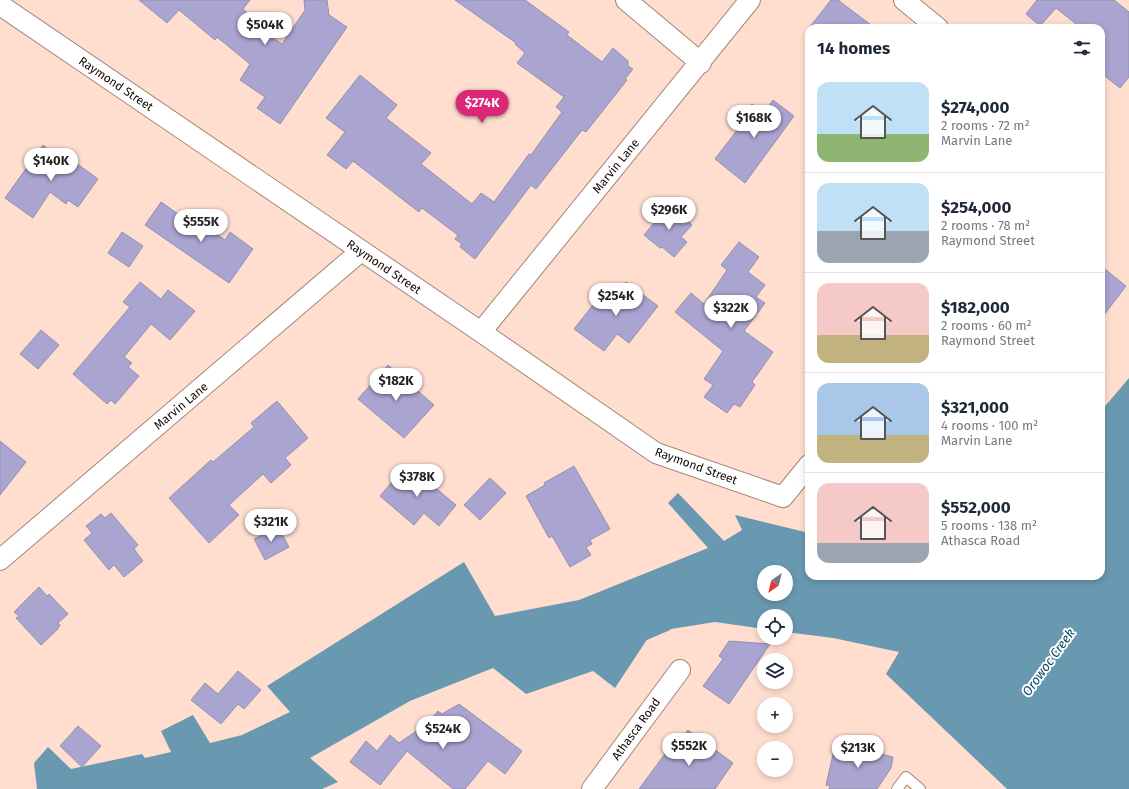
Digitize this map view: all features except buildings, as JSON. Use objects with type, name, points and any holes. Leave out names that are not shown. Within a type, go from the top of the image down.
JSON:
[{"type":"street","points":[[626,0],[701,62]]},
{"type":"street","name":"Marvin Lane","points":[[481,332],[750,0]]},
{"type":"street","points":[[904,0],[933,24]]},
{"type":"street","name":"Raymond Street","points":[[0,5],[656,452],[783,497],[805,470]]},
{"type":"street","name":"Marvin Lane","points":[[0,560],[361,251]]},
{"type":"street","name":"Athasca Road","points":[[592,789],[680,670]]},
{"type":"lane","points":[[897,789],[906,778],[920,789]]},
{"type":"water","name":"Orowoc Creek","points":[[1129,378],[1129,789],[1007,789],[886,674],[899,652],[833,638],[793,633],[793,609],[757,609],[757,628],[715,622],[652,632],[615,688],[593,671],[526,694],[493,668],[410,701],[310,758],[338,782],[322,789],[37,789],[34,763],[48,747],[71,769],[142,754],[145,758],[171,752],[161,731],[193,715],[210,743],[242,735],[290,712],[267,686],[464,562],[495,616],[579,600],[708,548],[668,503],[678,493],[724,541],[742,530],[735,515],[805,532],[805,580],[1105,580],[1105,406]]},
{"type":"waterway","points":[[641,638],[667,627]]}]
